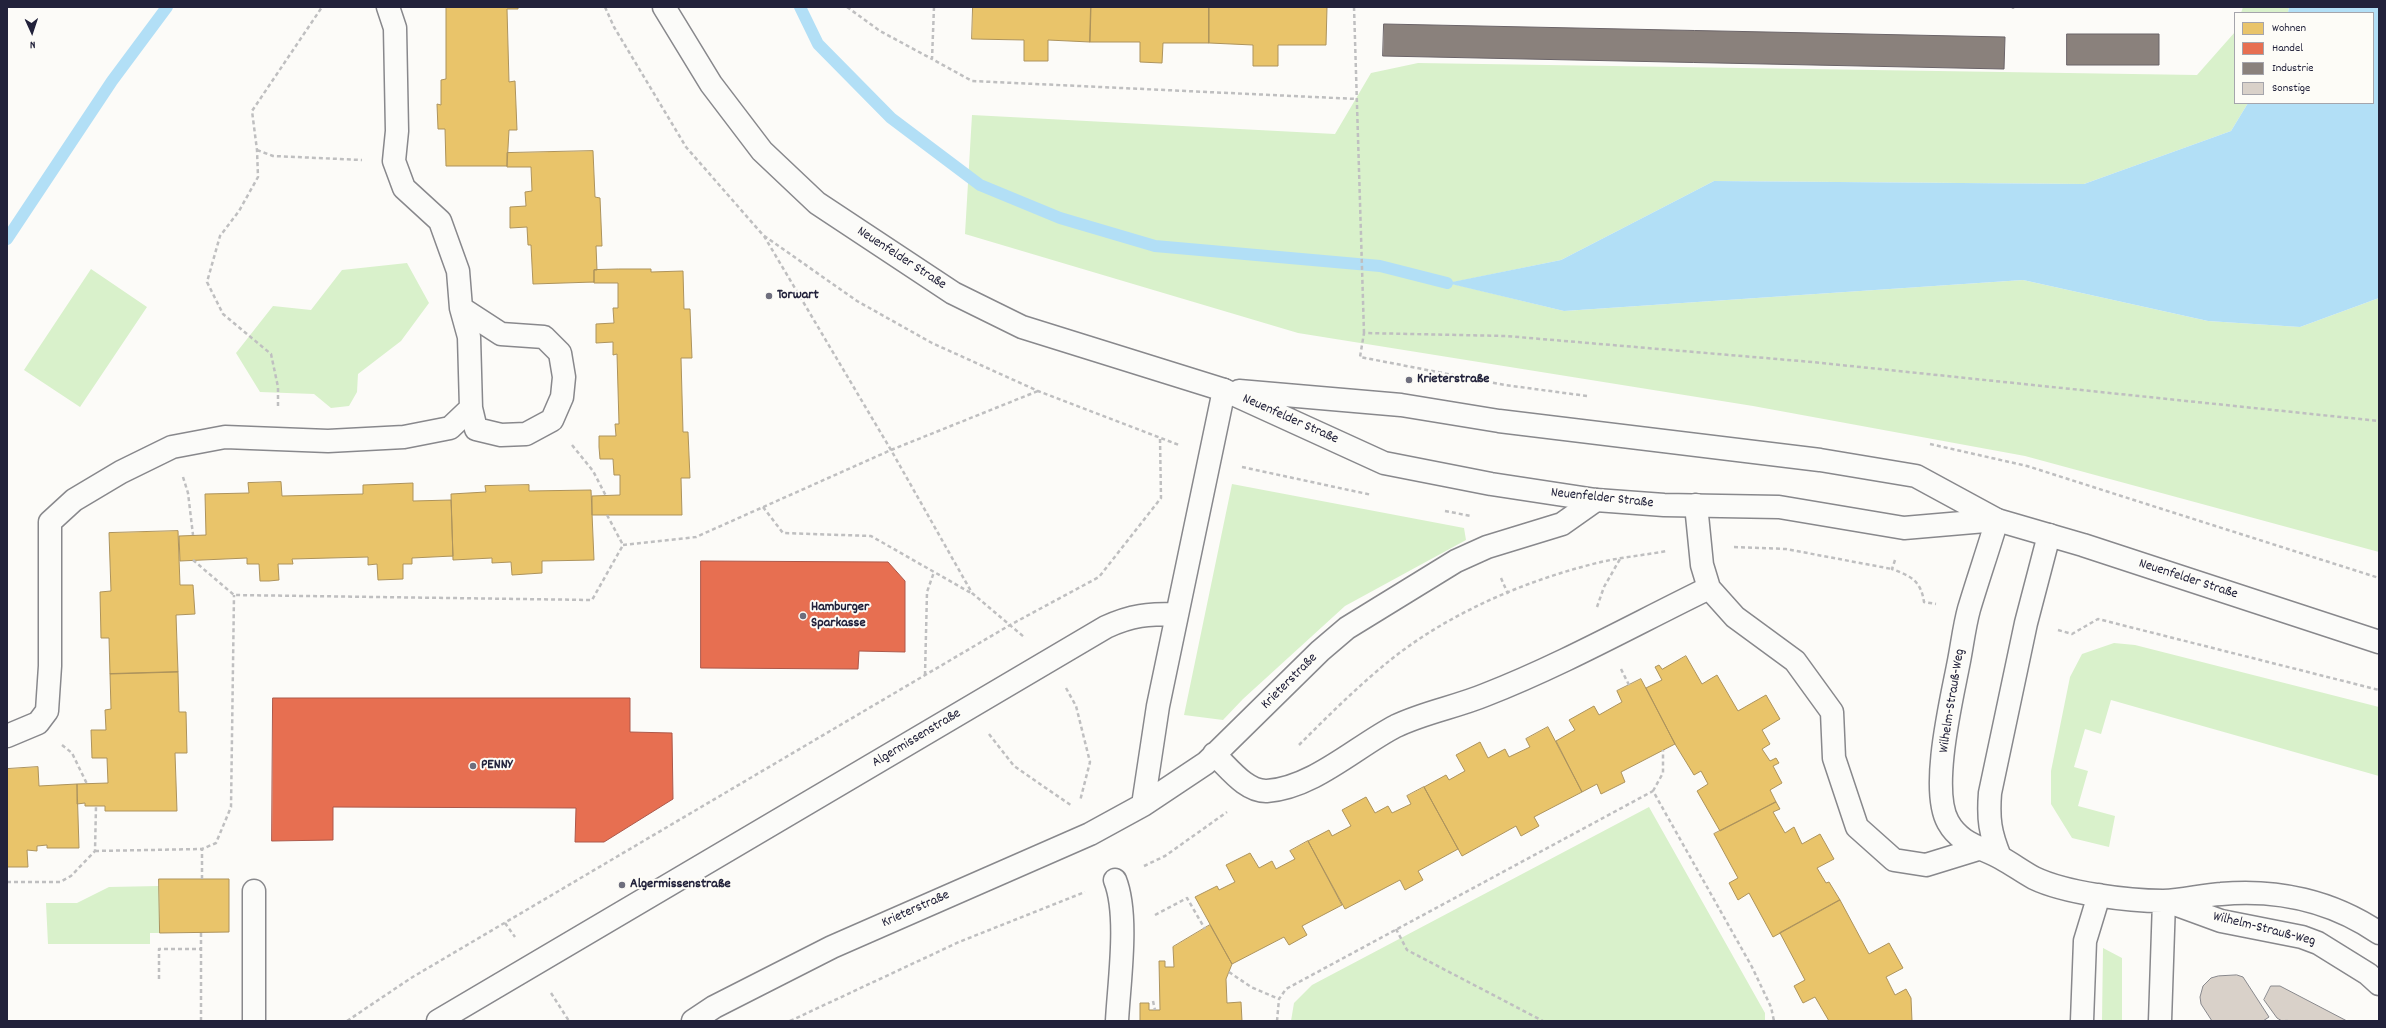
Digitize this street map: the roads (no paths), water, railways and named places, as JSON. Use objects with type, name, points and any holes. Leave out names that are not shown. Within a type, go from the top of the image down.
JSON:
[{"type":"street","points":[[388,7],[395,28],[396,131],[394,161],[404,188],[440,221],[458,271],[461,308],[469,337],[471,408],[476,429],[501,435],[526,434],[552,420],[562,397],[564,377],[560,353],[544,337],[501,334],[461,308]]},
{"type":"street","name":"Neuenfelder Straße","points":[[664,7],[710,84],[762,151],[817,203],[953,293],[1022,327],[1224,390],[1384,463],[1490,484],[1596,500],[1779,507],[1878,522],[1904,528],[1997,520]]},
{"type":"street","points":[[1142,805],[1158,706],[1176,614],[1224,390]]},
{"type":"street","name":"Neuenfelder Straße","points":[[1224,390],[1401,404],[1499,421],[1812,459],[1916,476],[1997,520],[2049,535],[2379,642]]},
{"type":"street","points":[[7,736],[38,723],[47,711],[50,666],[50,522],[74,500],[120,472],[172,447],[225,437],[328,440],[404,437],[450,428],[471,408]]},
{"type":"street","name":"Krieterstraße","points":[[693,1021],[714,1007],[832,947],[1090,834],[1142,805],[1206,763],[1320,651],[1347,628],[1456,560],[1487,547],[1562,524],[1596,500]]},
{"type":"street","points":[[1696,505],[1702,564],[1709,588],[1734,617],[1795,661],[1832,712],[1834,758],[1857,827],[1894,860],[1926,865],[1978,849]]},
{"type":"street","name":"Wilhelm-Strauß-Weg","points":[[1997,520],[1968,611],[1946,731],[1941,777],[1943,808],[1947,821],[1958,836],[1978,849],[2000,857],[2035,878],[2058,887],[2099,895],[2164,901],[2258,892],[2327,906],[2345,912],[2379,933]]},
{"type":"street","points":[[2000,857],[1991,835],[1988,815],[1990,793],[2026,623],[2049,535]]},
{"type":"street","points":[[1214,754],[1253,790],[1268,791],[1304,782],[1397,726],[1498,690],[1709,588]]},
{"type":"street","name":"Algermissenstraße","points":[[438,1021],[1049,659],[1126,618],[1143,614],[1176,614]]},
{"type":"street","points":[[1115,880],[1118,888],[1122,925],[1117,1021]]},
{"type":"street","points":[[254,891],[254,1021]]},
{"type":"street","points":[[2082,1021],[2085,941],[2099,895]]},
{"type":"street","points":[[2160,1021],[2164,901]]},
{"type":"street","name":"Wilhelm-Strauß-Weg","points":[[2164,901],[2221,921],[2302,937],[2318,943],[2363,970],[2379,984]]},
{"type":"water","points":[[2289,7],[2379,7],[2379,298],[2300,327],[2208,321],[2023,280],[1564,311],[1447,283],[1561,260],[1714,181],[2084,184],[2231,131],[2247,104],[2374,104],[2374,12],[2288,12]]},
{"type":"waterway","points":[[7,239],[112,81],[167,7]]},
{"type":"waterway","points":[[800,7],[818,44],[891,118],[980,185],[1060,218],[1155,246],[1380,266],[1447,283]]},
{"type":"place","name":"Torwart","points":[[769,296]]},
{"type":"place","name":"Krieterstraße","points":[[1409,380]]},
{"type":"place","name":"Hamburger Sparkasse","points":[[803,616]]},
{"type":"place","name":"PENNY","points":[[473,766]]},
{"type":"place","name":"Algermissenstraße","points":[[622,885]]}]
